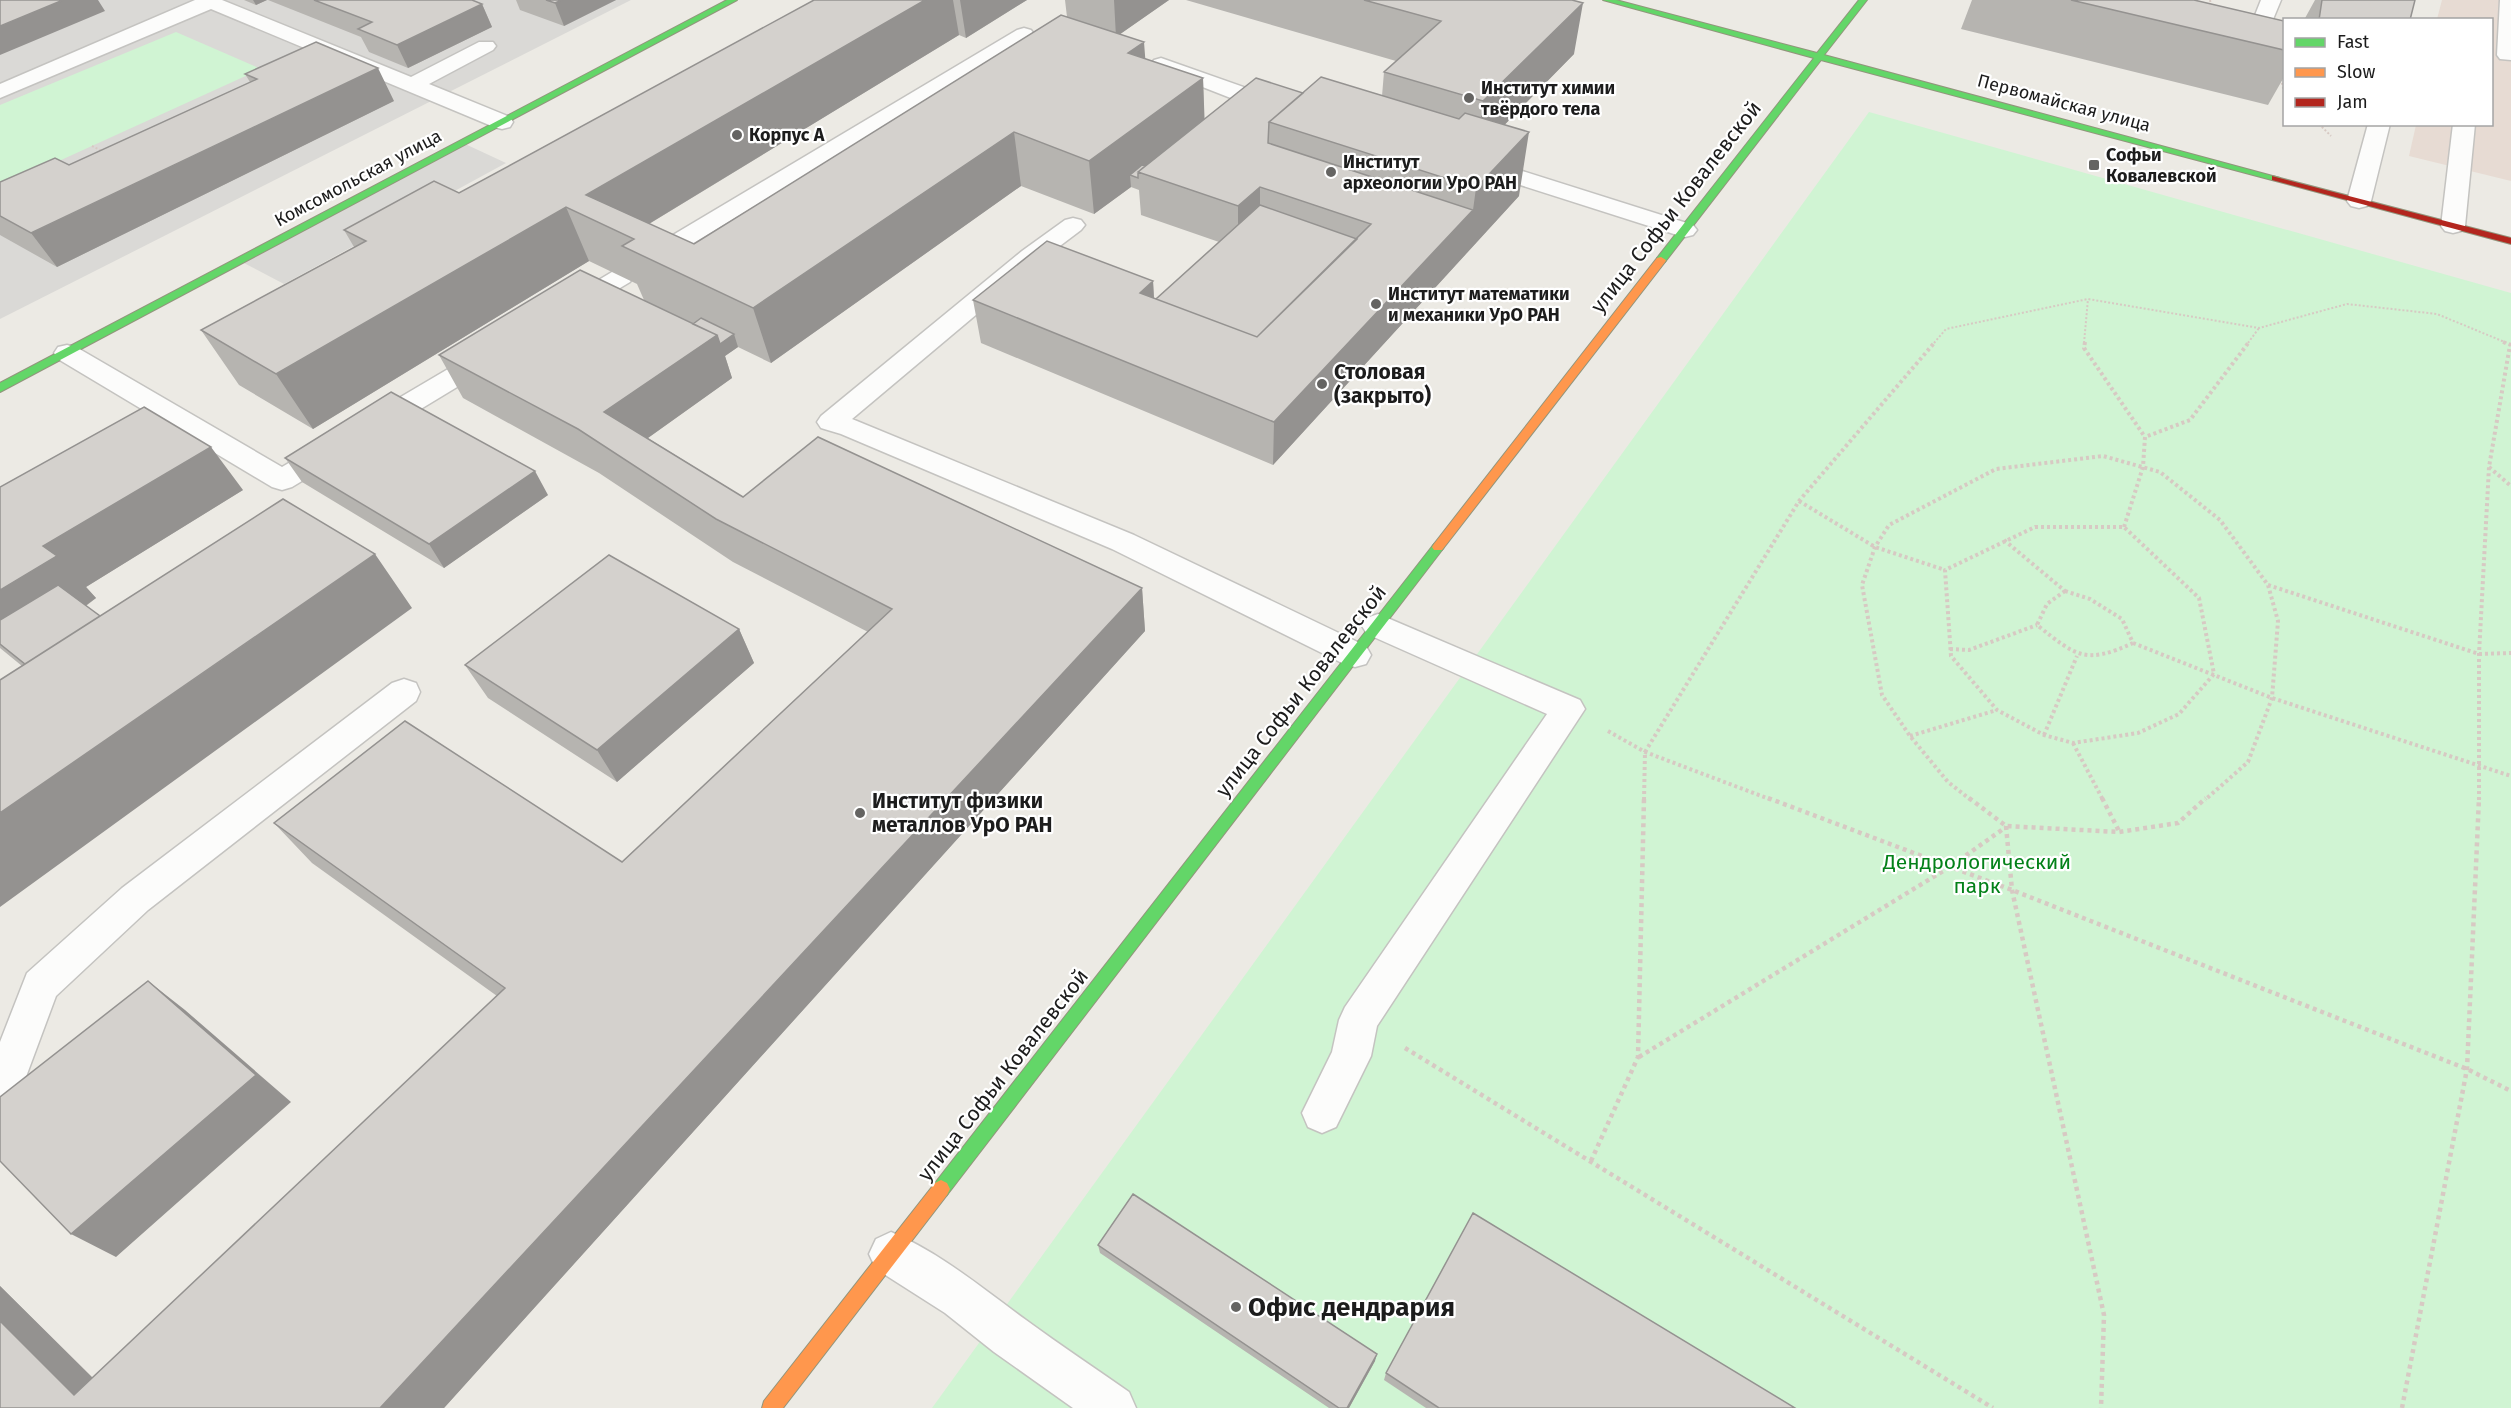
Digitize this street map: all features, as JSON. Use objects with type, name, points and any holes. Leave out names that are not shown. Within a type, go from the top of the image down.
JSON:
[{"type":"street","name":"Комсомольская улица","points":[[0,388],[734,0]]},
{"type":"street","name":"Первомайская улица","points":[[1607,0],[2511,241]]},
{"type":"street","name":"улица Софьи Ковалевской","points":[[771,1408],[1863,0]]},
{"type":"lane","points":[[2228,48],[2250,54],[2271,0]]},
{"type":"lane","points":[[2503,57],[2510,0]]},
{"type":"lane","points":[[0,92],[208,1],[502,122]]},
{"type":"lane","points":[[549,320],[1024,34]]},
{"type":"lane","points":[[413,84],[486,46]]},
{"type":"lane","points":[[306,69],[338,54]]},
{"type":"lane","points":[[1142,58],[1202,78],[1244,98],[1295,112]]},
{"type":"lane","points":[[2359,201],[2378,126]]},
{"type":"lane","points":[[2453,226],[2464,126]]},
{"type":"lane","points":[[1459,158],[1685,230]]},
{"type":"lane","points":[[1073,225],[1031,256],[831,422],[851,428],[1123,542],[1355,655]]},
{"type":"lane","points":[[67,352],[282,480],[508,345]]},
{"type":"lane","points":[[1322,1113],[1351,1056],[1359,1020],[1568,709],[1378,626]]},
{"type":"lane","points":[[0,1095],[41,985],[135,899],[404,692]]},
{"type":"lane","points":[[891,1254],[961,1297],[1010,1336],[1113,1408]]},
{"type":"path","points":[[92,146],[108,154]]},
{"type":"path","points":[[2088,298],[2084,348],[2145,437],[2143,467],[2124,527]]},
{"type":"path","points":[[1591,1161],[1638,1058],[1645,752],[1799,501],[1946,329],[2088,298],[2259,328],[2347,304],[2437,314],[2511,345],[2489,467],[2479,654],[2480,767],[2468,1069],[2402,1408]]},
{"type":"path","points":[[2145,437],[2190,420],[2259,328]]},
{"type":"path","points":[[2103,456],[2160,472],[2220,520],[2268,585],[2278,621],[2272,698],[2248,762],[2178,823],[2119,832],[2006,826],[1948,782],[1910,736],[1882,695],[1862,585],[1875,547],[1889,525],[1996,469],[2103,456]]},
{"type":"path","points":[[2489,467],[2511,486]]},
{"type":"path","points":[[1799,501],[1875,547],[1945,570],[2035,527],[2124,527],[2199,598],[2214,674]]},
{"type":"path","points":[[2004,540],[2065,591],[2090,599],[2122,619],[2133,644],[2272,698],[2511,776]]},
{"type":"path","points":[[1945,570],[1951,656],[1997,710],[2044,735],[2073,742],[2138,733],[2179,714],[2214,674]]},
{"type":"path","points":[[2268,585],[2479,654],[2511,653]]},
{"type":"path","points":[[1950,650],[1969,650],[2037,625],[2047,604],[2065,591]]},
{"type":"path","points":[[2037,625],[2077,656],[2108,656],[2133,644]]},
{"type":"path","points":[[2044,735],[2077,656]]},
{"type":"path","points":[[1568,709],[1645,752],[1948,868],[2012,890],[2468,1069],[2511,1091]]},
{"type":"path","points":[[1910,736],[1997,710]]},
{"type":"path","points":[[2073,742],[2119,832]]},
{"type":"path","points":[[1638,1058],[1948,868],[2006,826]]},
{"type":"path","points":[[2006,826],[2012,890],[2104,1315],[2101,1408]]},
{"type":"path","points":[[1359,1020],[1994,1408]]},
{"type":"shaded area","points":[[0,0],[631,0],[0,319]]},
{"type":"shaded area","points":[[2442,0],[2511,0],[2511,181],[2409,156],[2416,126],[2493,126],[2493,18],[2437,18]]},
{"type":"shaded area","points":[[463,143],[506,163],[284,284],[240,261]]},
{"type":"green space","points":[[176,32],[261,69],[4,186],[0,184],[0,105]]},
{"type":"green space","name":"Дендрологический парк","points":[[1869,112],[2511,293],[2511,1408],[932,1408]]},
{"type":"building","points":[[0,0],[63,0],[0,26]]},
{"type":"building","points":[[314,0],[472,0],[482,4],[397,45],[358,29],[372,22]]},
{"type":"building","points":[[546,0],[562,0],[555,3]]},
{"type":"building","points":[[814,0],[925,0],[586,195],[694,244],[1061,15],[1144,42],[1128,53],[1203,78],[1089,161],[1014,132],[753,308],[622,246],[634,239],[566,207],[276,374],[201,330],[366,241],[344,230],[434,181],[459,193]]},
{"type":"building","points":[[1364,0],[1572,0],[1583,3],[1483,101],[1384,72],[1441,21]]},
{"type":"building","points":[[2071,0],[2194,0],[2283,21],[2283,50]]},
{"type":"building","points":[[2322,0],[2415,0],[2410,18],[2319,18]]},
{"type":"building","points":[[316,42],[378,68],[31,233],[0,216],[0,182],[55,158],[69,165],[257,79],[245,74]]},
{"type":"building","points":[[1321,77],[1459,119],[1465,113],[1529,132],[1476,188],[1269,122]]},
{"type":"building","points":[[1256,78],[1303,93],[1269,122],[1268,143],[1473,210],[1274,422],[973,300],[1047,241],[1153,281],[1140,293],[1257,337],[1371,224],[1260,187],[1238,206],[1138,172]]},
{"type":"building","points":[[1142,165],[1145,166],[1138,172],[1138,178],[1130,175]]},
{"type":"building","points":[[1260,205],[1357,239],[1257,337],[1156,299]]},
{"type":"building","name":"Институт физики металлов УрО РАН","points":[[580,270],[717,335],[604,412],[743,497],[818,437],[1142,588],[380,1408],[0,1408],[0,1321],[74,1395],[505,988],[274,823],[405,721],[622,862],[892,609],[716,519],[578,429],[439,355]]},
{"type":"building","points":[[701,318],[734,334],[720,344],[717,335],[693,324]]},
{"type":"building","points":[[391,392],[535,471],[429,544],[285,458]]},
{"type":"building","points":[[144,407],[211,447],[43,546],[57,556],[0,590],[0,487]]},
{"type":"building","points":[[283,499],[375,554],[0,813],[0,680]]},
{"type":"building","points":[[609,555],[739,629],[597,750],[465,665]]},
{"type":"building","points":[[58,585],[100,616],[25,664],[0,644],[0,620]]},
{"type":"building","points":[[148,981],[256,1075],[71,1234],[0,1161],[0,1097]]},
{"type":"building","name":"Офис дендрария","points":[[1133,1194],[1377,1354],[1347,1408],[1339,1408],[1098,1245]]},
{"type":"building","points":[[1473,1213],[1795,1408],[1439,1408],[1386,1373]]},
{"type":"traffic: fast","points":[[0,388],[733,0]]},
{"type":"traffic: fast","points":[[1607,0],[2275,178]]},
{"type":"traffic: fast","points":[[1661,260],[1863,0]]},
{"type":"traffic: fast","points":[[941,1189],[1438,547]]},
{"type":"traffic: slow","points":[[1438,547],[1661,260]]},
{"type":"traffic: slow","points":[[771,1408],[941,1189]]},
{"type":"traffic: jam","points":[[2275,178],[2511,241]]},
{"type":"place","name":"Институт химии твёрдого тела","points":[[1469,98]]},
{"type":"place","name":"Корпус А","points":[[737,135]]},
{"type":"place","name":"Софьи Ковалевской","points":[[2094,165]]},
{"type":"place","name":"Институт археологии УрО РАН","points":[[1331,172]]},
{"type":"place","name":"Институт математики и механики УрО РАН","points":[[1376,304]]},
{"type":"place","name":"Столовая (закрыто)","points":[[1322,384]]},
{"type":"place","name":"Институт физики металлов УрО РАН","points":[[860,813]]},
{"type":"place","name":"Офис дендрария","points":[[1236,1307]]}]
